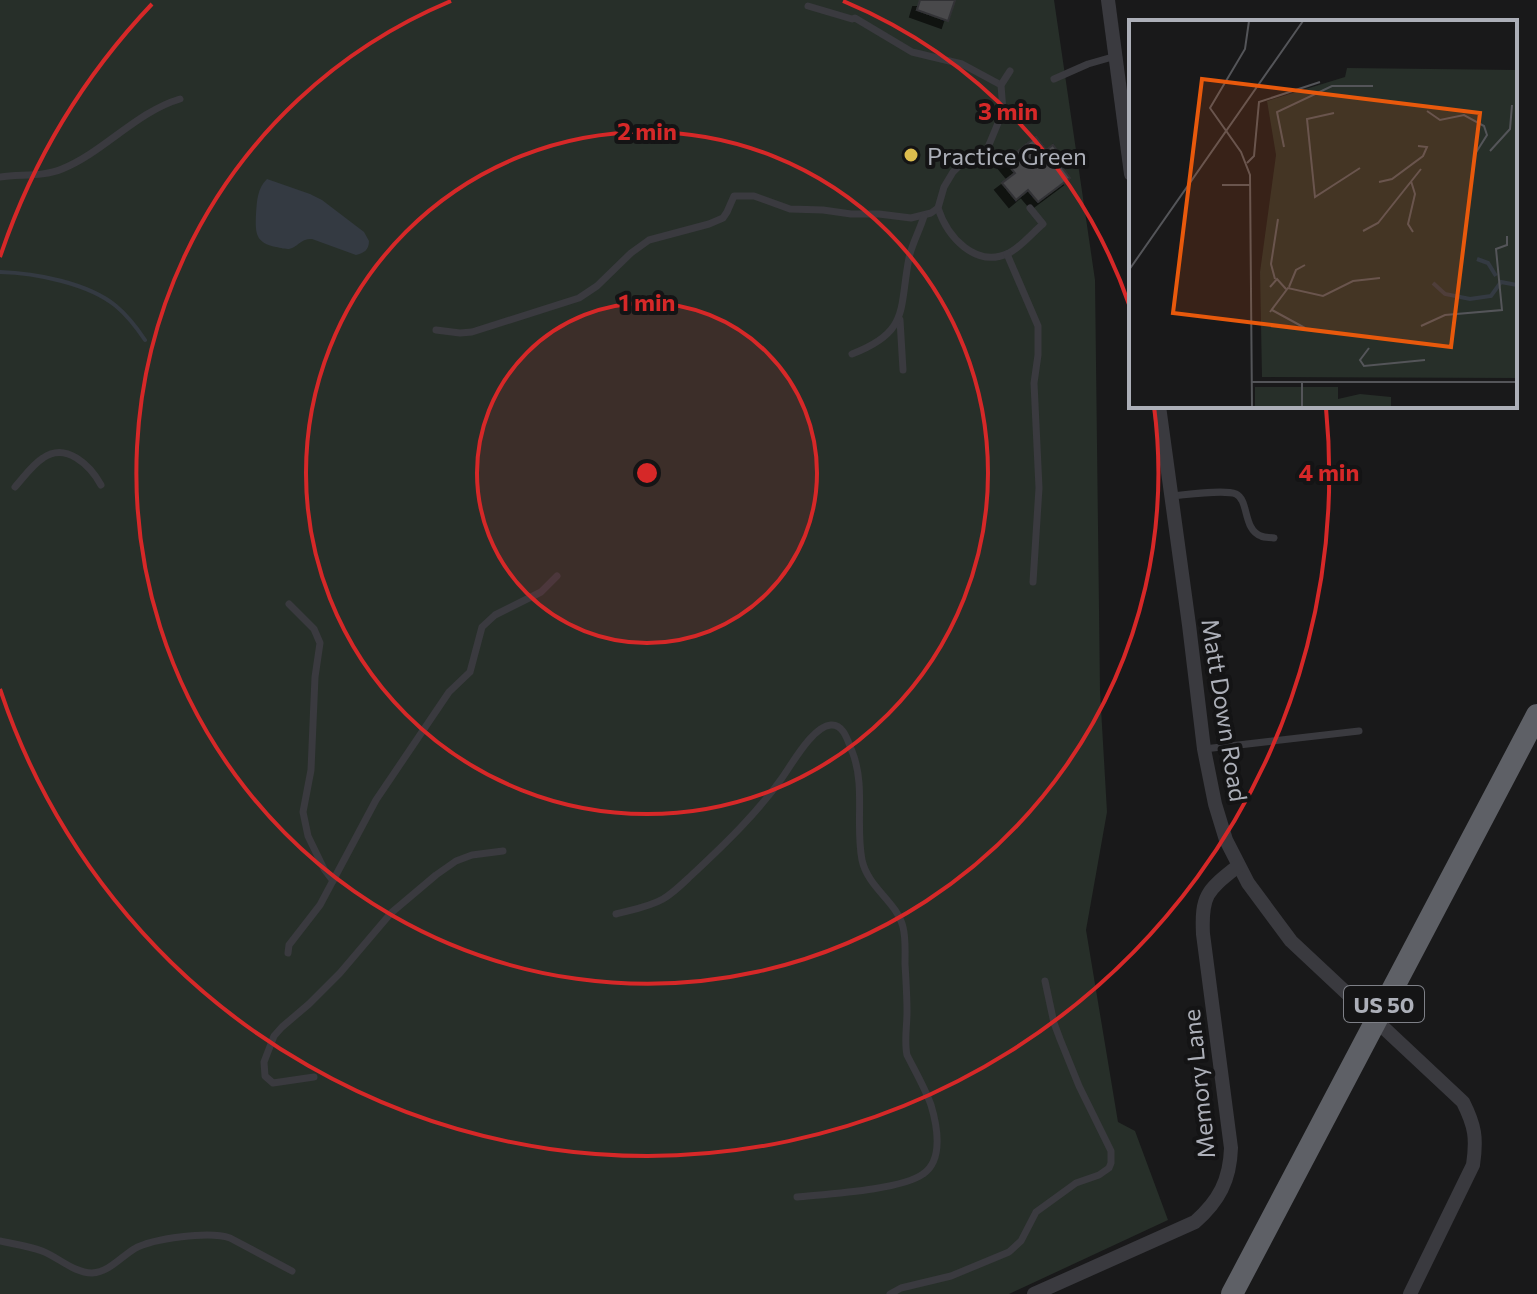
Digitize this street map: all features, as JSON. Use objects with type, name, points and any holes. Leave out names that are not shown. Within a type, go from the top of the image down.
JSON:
[{"type":"highway","name":"US 50","points":[[1232,1294],[1537,715]]},
{"type":"street","points":[[1108,0],[1129,158]]},
{"type":"street","name":"Matt Down Road","points":[[1159,408],[1204,749],[1226,840],[1248,883],[1291,941],[1463,1102],[1473,1122],[1476,1144],[1473,1165],[1410,1294]]},
{"type":"street","name":"Memory Lane","points":[[1034,1294],[1195,1222],[1212,1207],[1226,1181],[1231,1148],[1201,909],[1207,894],[1238,866]]},
{"type":"lane","points":[[808,6],[855,18],[912,52],[962,64],[1001,85]]},
{"type":"lane","points":[[1054,79],[1116,56]]},
{"type":"lane","points":[[1010,71],[1001,85],[1003,111],[986,152],[953,172],[944,187],[938,208],[947,229],[961,246],[982,255],[994,256],[1007,254],[1043,224],[1030,208]]},
{"type":"lane","points":[[0,177],[59,171],[138,120],[180,99]]},
{"type":"lane","points":[[436,330],[472,332],[579,298],[649,240],[723,218],[734,196],[754,196],[790,209],[903,218],[924,216],[938,208]]},
{"type":"lane","points":[[903,370],[900,318],[909,257],[924,216]]},
{"type":"lane","points":[[1007,254],[1039,333],[1034,383],[1039,488],[1033,582]]},
{"type":"lane","points":[[852,354],[888,334],[900,318]]},
{"type":"lane","points":[[15,487],[40,460],[60,453],[80,459],[101,485]]},
{"type":"lane","points":[[1171,496],[1236,494],[1241,499],[1253,531],[1260,536],[1274,538]]},
{"type":"lane","points":[[288,953],[289,945],[320,905],[376,800],[454,685],[470,672],[482,627],[495,615],[541,592],[557,576]]},
{"type":"lane","points":[[289,604],[314,629],[320,643],[314,688],[311,770],[303,812],[308,836],[333,881]]},
{"type":"lane","points":[[616,914],[655,903],[672,893],[717,852],[762,803],[813,735],[830,725],[842,729],[857,766],[865,870],[870,881],[894,910],[903,929],[907,1013],[905,1047],[932,1107],[937,1148],[929,1168],[923,1175],[910,1180],[797,1197]]},
{"type":"lane","points":[[1204,749],[1359,731]]},
{"type":"lane","points":[[314,1077],[273,1083],[265,1076],[265,1055],[274,1036],[340,973],[391,913],[436,875],[463,858],[503,851]]},
{"type":"lane","points":[[890,1294],[901,1288],[951,1276],[1009,1252],[1021,1241],[1036,1212],[1076,1183],[1109,1168],[1111,1151],[1060,1039],[1045,981]]},
{"type":"lane","points":[[0,1241],[41,1251],[89,1273],[104,1270],[137,1247],[150,1242],[204,1234],[221,1235],[292,1271]]},
{"type":"shaded area","points":[[0,0],[1054,0],[1095,280],[1100,691],[1107,812],[1086,930],[1118,1122],[1135,1131],[1168,1220],[1009,1294],[0,1294]]},
{"type":"shaded area","points":[[267,179],[322,200],[364,232],[369,241],[367,249],[356,255],[312,239],[289,249],[264,243],[258,236],[256,214],[259,191]]},
{"type":"building","points":[[920,0],[955,0],[948,21],[917,10]]},
{"type":"building","points":[[1036,137],[1046,150],[1053,145],[1063,159],[1059,163],[1070,178],[1038,202],[1028,190],[1016,200],[1002,183],[1015,173],[1005,161]]},
{"type":"waterway","points":[[0,272],[45,277],[91,291],[120,310],[145,340]]},
{"type":"place","name":"Practice Green","points":[[911,155]]}]
